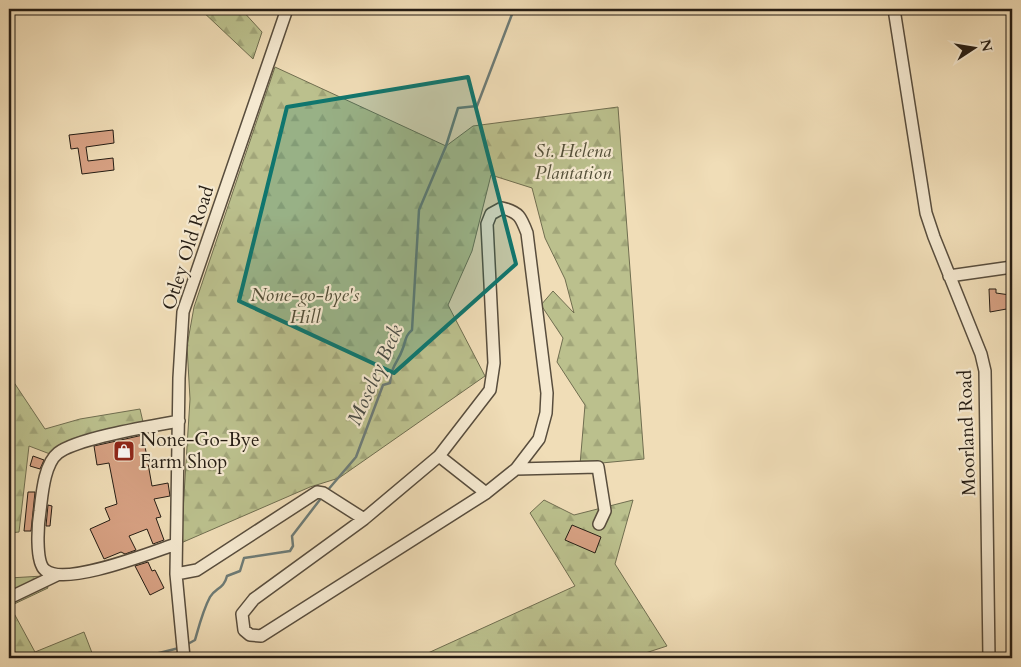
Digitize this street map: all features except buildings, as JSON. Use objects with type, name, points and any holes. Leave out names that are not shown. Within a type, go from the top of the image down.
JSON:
[{"type":"street","name":"Otley Old Road","points":[[182,650],[176,574],[176,544],[183,312],[287,9]]},
{"type":"street","name":"Moorland Road","points":[[894,9],[926,212],[949,276],[981,354],[984,371],[989,658]]},
{"type":"street","points":[[502,208],[515,211],[522,219],[527,233],[547,393],[546,413],[540,439],[516,469],[486,493],[260,636],[250,635],[244,630],[242,614],[254,599],[364,519],[439,456],[490,390],[494,363],[487,224],[491,214],[502,208]]},
{"type":"street","points":[[949,276],[1012,267]]},
{"type":"street","points":[[57,575],[45,570],[40,563],[37,528],[48,470],[55,455],[73,446],[139,428],[179,421]]},
{"type":"street","points":[[439,456],[486,493]]},
{"type":"street","points":[[516,469],[598,467],[604,511],[599,524]]},
{"type":"street","points":[[176,574],[197,570],[317,492],[326,495],[364,519]]},
{"type":"street","points":[[9,598],[57,575],[107,568],[176,544]]},
{"type":"highlighted area","points":[[468,77],[516,264],[394,373],[239,301],[287,107]]},
{"type":"green space","points":[[200,9],[241,9],[262,32],[253,59]]},
{"type":"green space","points":[[275,67],[446,146],[473,126],[618,107],[644,459],[580,465],[585,405],[557,362],[563,338],[541,305],[553,291],[574,313],[565,279],[545,238],[532,188],[491,175],[472,251],[448,305],[485,376],[339,478],[310,487],[181,543],[190,399],[187,346],[194,307]]},
{"type":"green space","points":[[9,375],[45,429],[80,419],[140,409],[143,422],[50,454],[29,446],[19,532],[9,533]]},
{"type":"green space","points":[[544,500],[574,515],[633,500],[615,564],[667,646],[630,658],[417,658],[575,586],[530,513]]},
{"type":"green space","points":[[43,576],[48,588],[10,606],[35,652],[84,632],[94,658],[9,658],[9,578]]},
{"type":"waterway","name":"Moseley Beck","points":[[327,491],[356,457],[383,385],[390,383],[394,367],[407,336],[412,330],[419,210],[446,146],[458,108],[477,106],[514,9]]},
{"type":"waterway","name":"Moseley Beck","points":[[186,645],[195,640],[210,597],[224,584],[227,576],[240,571],[244,558],[290,551],[293,546],[292,536],[322,497]]},
{"type":"waterway","name":"Moseley Beck","points":[[139,658],[179,648]]},
{"type":"place","name":"None-Go-Bye Farm Shop","points":[[124,451]]},
{"type":"park label","name":"St. Helena Plantation","points":[[573,162]]},
{"type":"park label","name":"None-go-bye's Hill","points":[[305,306]]}]
